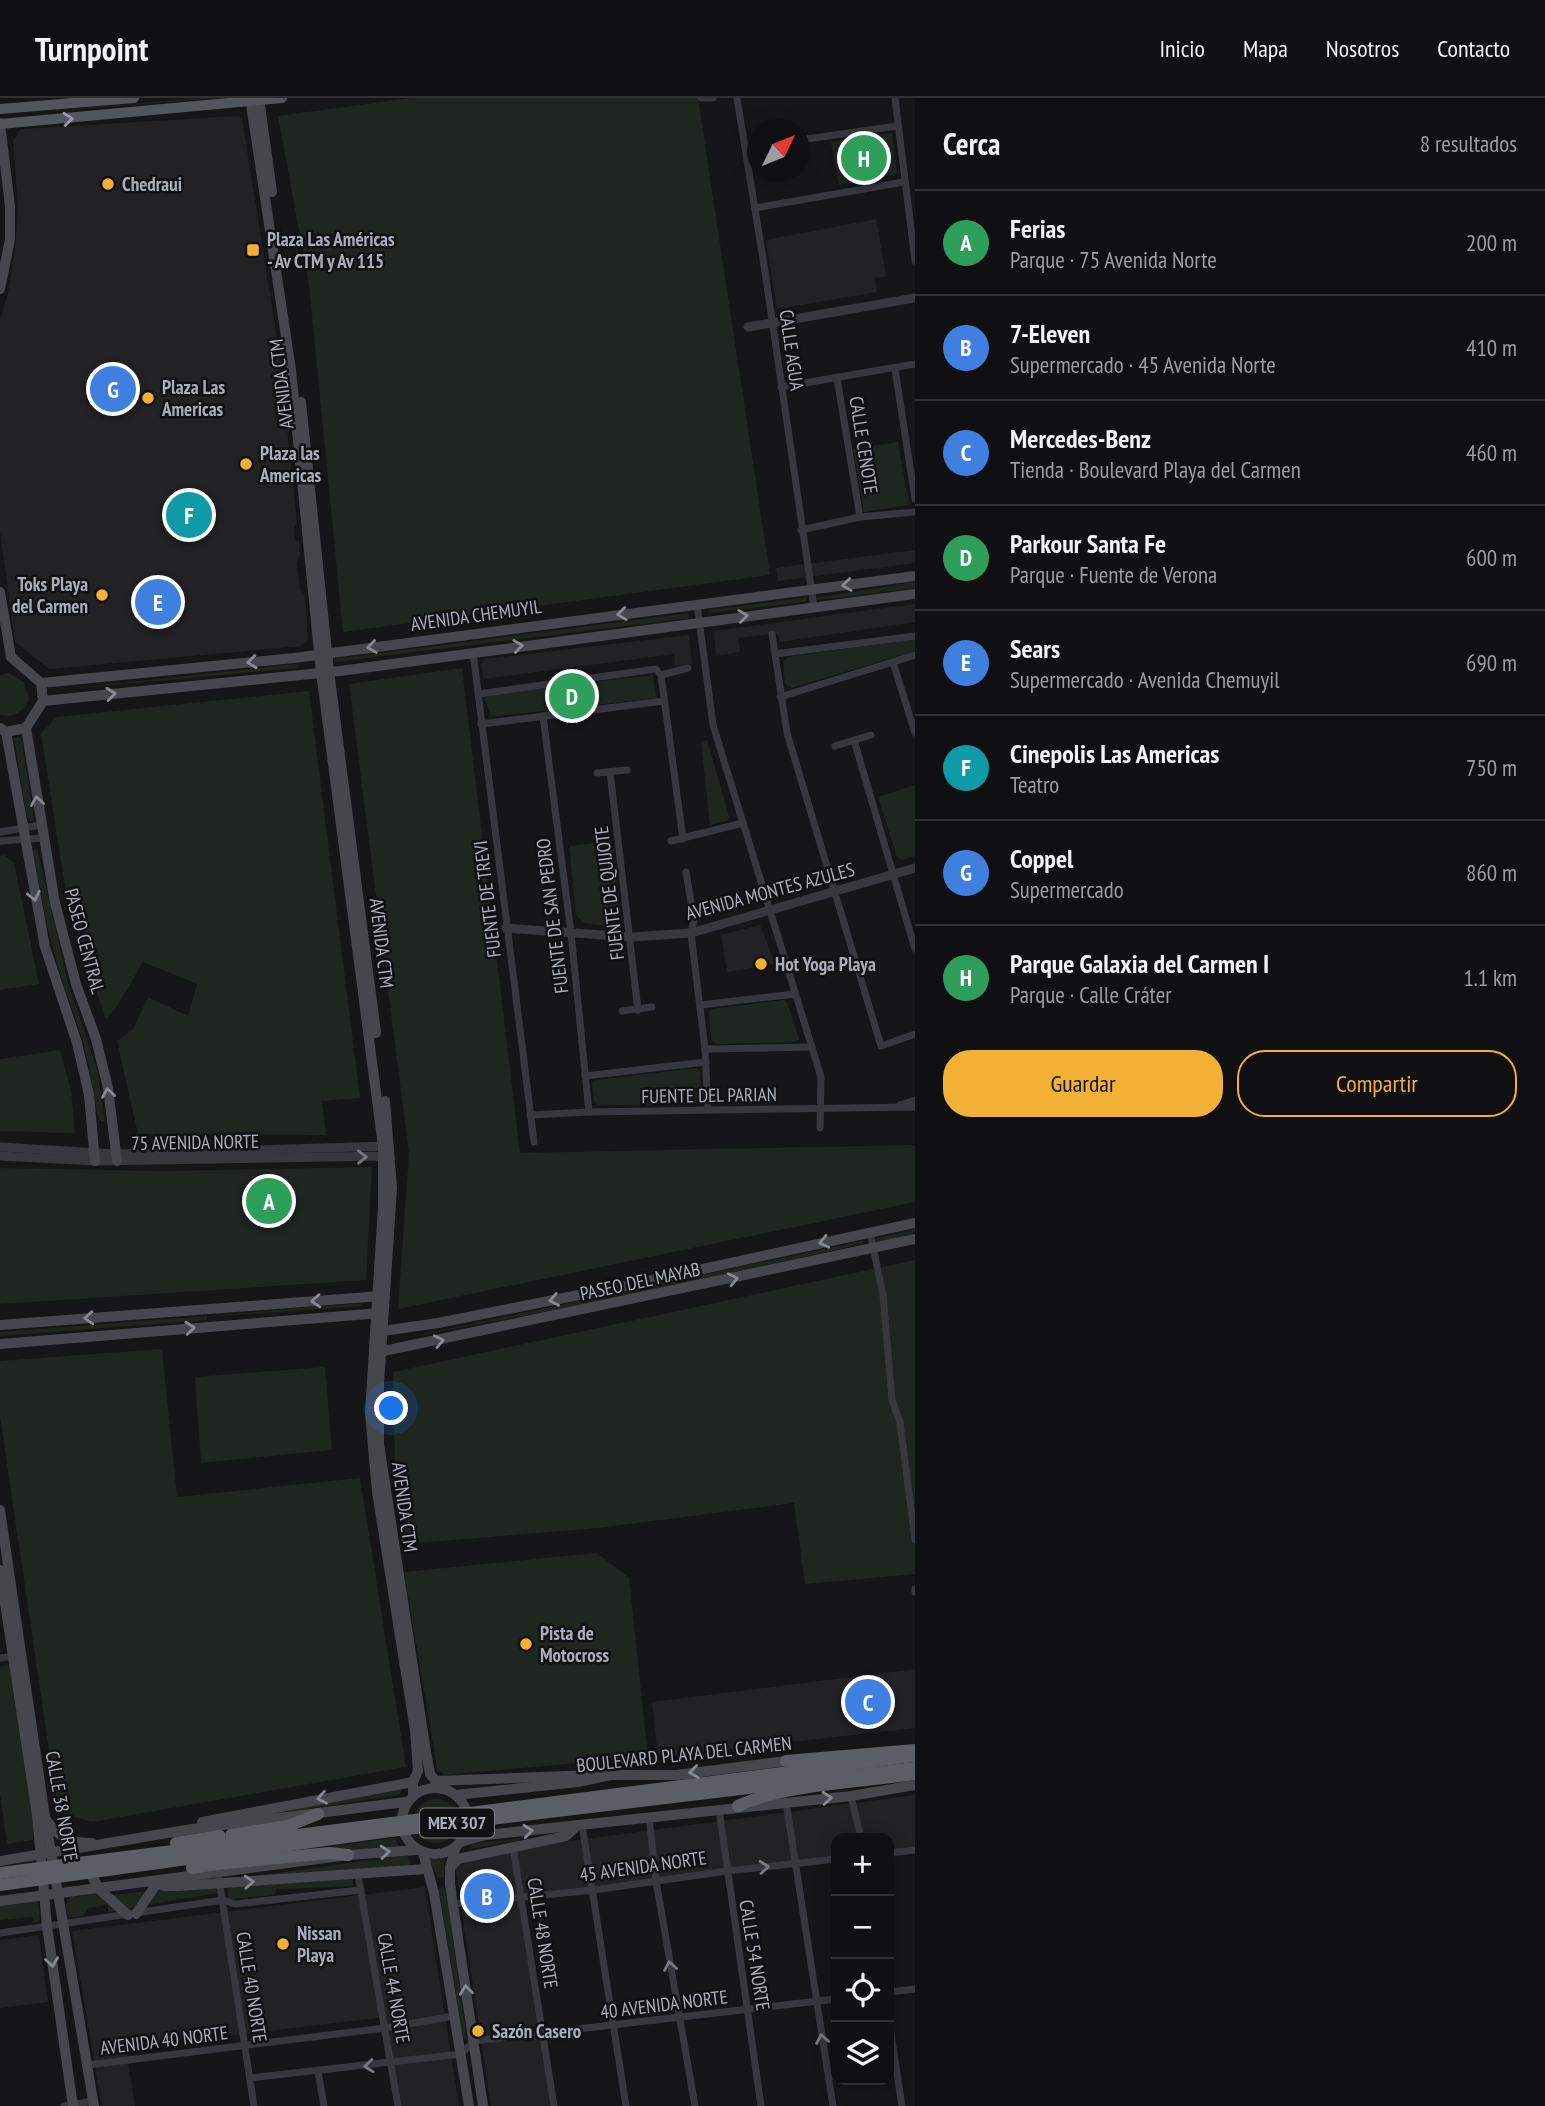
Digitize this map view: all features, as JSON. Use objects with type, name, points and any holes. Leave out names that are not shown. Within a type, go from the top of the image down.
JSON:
[{"type":"highway","points":[[786,1761],[915,1750]]},
{"type":"highway","name":"MEX 307","points":[[0,1885],[64,1871],[915,1756]]},
{"type":"highway","name":"MEX 307","points":[[0,1873],[64,1871],[915,1768]]},
{"type":"highway","points":[[738,1806],[755,1798],[850,1790],[915,1774]]},
{"type":"highway","points":[[64,1871],[96,1854],[288,1826],[318,1814]]},
{"type":"highway","points":[[64,1871],[98,1878],[218,1874],[288,1856],[348,1855]]},
{"type":"main road","points":[[0,109],[134,98]]},
{"type":"main road","points":[[0,289],[10,239],[10,206],[0,124],[282,98]]},
{"type":"main road","name":"AVENIDA CTM","points":[[255,100],[291,370],[380,1123],[387,1151]]},
{"type":"main road","name":"AVENIDA CHEMUYIL","points":[[40,683],[323,653],[915,576]]},
{"type":"main road","points":[[0,592],[6,658],[40,683],[43,701],[26,728],[3,730]]},
{"type":"main road","name":"AVENIDA CHEMUYIL","points":[[43,701],[325,671],[915,594]]},
{"type":"main road","name":"AVENIDA CTM","points":[[325,671],[387,1151],[391,1223],[378,1313],[370,1413],[374,1470],[397,1636],[415,1730],[418,1771],[409,1798]]},
{"type":"main road","name":"PASEO CENTRAL","points":[[26,728],[55,903],[108,1088],[116,1157]]},
{"type":"main road","name":"PASEO CENTRAL","points":[[3,730],[45,947],[76,1043],[89,1095],[95,1157]]},
{"type":"main road","name":"PASEO DEL MAYAB","points":[[377,1332],[615,1288],[915,1223]]},
{"type":"main road","name":"PASEO DEL MAYAB","points":[[376,1353],[915,1239]]},
{"type":"main road","points":[[0,1325],[380,1296]]},
{"type":"main road","points":[[0,1344],[378,1313]]},
{"type":"main road","name":"AVENIDA CTM","points":[[376,1353],[379,1444],[383,1475],[426,1752],[430,1774],[439,1785]]},
{"type":"main road","name":"CALLE 38 NORTE","points":[[0,1516],[17,1656],[47,1856],[60,1893],[94,2103]]},
{"type":"main road","name":"CALLE 38 NORTE","points":[[0,1570],[45,1817],[47,1856],[44,1895],[70,2105]]},
{"type":"main road","name":"BOULEVARD PLAYA DEL CARMEN","points":[[456,1795],[565,1784],[610,1775],[677,1774],[915,1745]]},
{"type":"main road","points":[[0,1861],[47,1856],[192,1829],[318,1814],[409,1798],[422,1790],[439,1785],[565,1774],[610,1775]]},
{"type":"main road","points":[[192,1829],[201,1822],[233,1815],[413,1782]]},
{"type":"main road","points":[[348,1855],[420,1851],[439,1853],[486,1835],[786,1802],[850,1790],[915,1784]]},
{"type":"main road","points":[[439,1785],[466,1804],[471,1818],[469,1831],[458,1844],[450,1868],[483,2106]]},
{"type":"main road","points":[[409,1798],[401,1819],[404,1831],[420,1851],[434,1893],[469,2106]]},
{"type":"main road","points":[[45,1817],[56,1834],[68,1841],[102,1845]]},
{"type":"main road","points":[[450,1868],[458,1859],[566,1836],[580,1825]]},
{"type":"main road","points":[[102,1845],[88,1853],[86,1864],[99,1889],[132,1914],[158,1882]]},
{"type":"main road","points":[[0,1900],[218,1874],[358,1875],[426,1869]]},
{"type":"street","points":[[701,98],[713,98]]},
{"type":"street","name":"CALLE AGUA","points":[[737,98],[814,607]]},
{"type":"street","points":[[895,98],[915,261]]},
{"type":"street","points":[[810,139],[897,126]]},
{"type":"street","points":[[755,208],[904,182]]},
{"type":"street","points":[[748,327],[915,298]]},
{"type":"street","points":[[781,387],[915,364]]},
{"type":"street","points":[[895,369],[915,499]]},
{"type":"street","name":"CALLE CENOTE","points":[[837,378],[860,517]]},
{"type":"street","points":[[801,530],[860,517],[915,512]]},
{"type":"street","points":[[697,604],[713,726],[821,1077],[820,1128]]},
{"type":"street","points":[[772,634],[786,733],[881,1046],[915,1034]]},
{"type":"street","points":[[775,654],[915,636]]},
{"type":"street","name":"FUENTE DE TREVI","points":[[473,652],[534,1142]]},
{"type":"street","points":[[780,697],[915,655]]},
{"type":"street","points":[[894,662],[915,733]]},
{"type":"street","points":[[661,675],[688,668]]},
{"type":"street","points":[[478,694],[656,669],[661,675],[683,839]]},
{"type":"street","points":[[481,724],[664,701]]},
{"type":"street","name":"FUENTE DE SAN PEDRO","points":[[542,716],[571,933],[589,1112]]},
{"type":"street","points":[[835,746],[871,735]]},
{"type":"street","points":[[854,740],[915,949]]},
{"type":"street","points":[[597,773],[627,770]]},
{"type":"street","name":"FUENTE DE QUIJOTE","points":[[610,772],[638,1010]]},
{"type":"street","points":[[671,841],[743,823]]},
{"type":"street","points":[[0,841],[41,825]]},
{"type":"street","points":[[0,832],[43,838]]},
{"type":"street","name":"AVENIDA MONTES AZULES","points":[[506,928],[631,937],[691,933],[915,868]]},
{"type":"street","points":[[686,872],[694,920],[691,933],[705,1049],[708,1110]]},
{"type":"street","points":[[700,1005],[795,994]]},
{"type":"street","points":[[622,1011],[652,1007]]},
{"type":"street","points":[[705,1049],[812,1047]]},
{"type":"street","name":"FUENTE DEL PARIAN","points":[[585,1076],[706,1062]]},
{"type":"street","name":"FUENTE DEL PARIAN","points":[[889,1108],[915,1100]]},
{"type":"street","name":"FUENTE DEL PARIAN","points":[[530,1115],[915,1107]]},
{"type":"street","points":[[360,1146],[370,1141],[380,1123]]},
{"type":"street","name":"75 AVENIDA NORTE","points":[[116,1157],[360,1146],[387,1151]]},
{"type":"street","name":"75 AVENIDA NORTE","points":[[0,1147],[95,1157]]},
{"type":"street","name":"75 AVENIDA NORTE","points":[[0,1156],[116,1157],[387,1151]]},
{"type":"street","points":[[870,1232],[883,1295],[892,1400],[900,1422],[915,1540]]},
{"type":"street","points":[[0,1658],[17,1656]]},
{"type":"street","points":[[850,1790],[860,1833]]},
{"type":"street","points":[[786,1802],[834,2106]]},
{"type":"street","name":"CALLE 54 NORTE","points":[[719,1809],[761,2106]]},
{"type":"street","points":[[649,1816],[656,1881],[695,2106]]},
{"type":"street","points":[[580,1825],[594,1890],[626,2106]]},
{"type":"street","name":"CALLE 48 NORTE","points":[[513,1847],[554,2106]]},
{"type":"street","points":[[894,1852],[915,1850]]},
{"type":"street","name":"45 AVENIDA NORTE","points":[[453,1904],[594,1890],[831,1860]]},
{"type":"street","name":"CALLE 40 NORTE","points":[[218,1874],[254,2106]]},
{"type":"street","name":"CALLE 44 NORTE","points":[[358,1875],[397,2106]]},
{"type":"street","points":[[0,1933],[223,1900],[235,1904],[361,1890]]},
{"type":"street","points":[[894,1991],[915,1989]]},
{"type":"street","name":"40 AVENIDA NORTE","points":[[474,2041],[831,2000]]},
{"type":"street","points":[[245,2046],[385,2028],[454,2015]]},
{"type":"street","points":[[889,2022],[902,2106]]},
{"type":"street","points":[[250,2078],[461,2054],[474,2041]]},
{"type":"street","name":"AVENIDA 40 NORTE","points":[[88,2066],[245,2046]]},
{"type":"street","points":[[318,2071],[324,2106]]},
{"type":"street","points":[[70,2105],[94,2103]]},
{"type":"shaded area","points":[[203,98],[221,98],[11,114]]},
{"type":"shaded area","points":[[411,98],[698,98],[770,575],[343,632],[309,285],[278,116]]},
{"type":"shaded area","points":[[238,116],[242,118],[279,351],[297,523],[294,528],[295,540],[299,541],[300,555],[297,563],[300,589],[305,595],[308,639],[302,646],[49,669],[15,642],[0,531],[0,321],[9,288],[18,208],[13,141],[21,129]]},
{"type":"shaded area","points":[[892,133],[897,174],[839,185],[831,142]]},
{"type":"shaded area","points":[[876,219],[886,276],[875,278],[877,292],[777,309],[766,240]]},
{"type":"shaded area","points":[[898,442],[909,505],[864,512],[853,449]]},
{"type":"shaded area","points":[[915,550],[915,563],[778,581],[776,568]]},
{"type":"shaded area","points":[[915,582],[915,588],[819,600],[816,598]]},
{"type":"shaded area","points":[[808,597],[805,602],[708,613],[709,610]]},
{"type":"shaded area","points":[[915,604],[915,622],[780,642],[777,633],[738,638],[740,652],[716,656],[714,631]]},
{"type":"shaded area","points":[[688,613],[690,618],[334,662],[334,659]]},
{"type":"shaded area","points":[[689,635],[692,664],[675,666],[674,654],[483,679],[481,664],[485,659]]},
{"type":"shaded area","points":[[915,639],[915,651],[792,688],[785,683],[783,662],[788,657]]},
{"type":"shaded area","points":[[299,665],[297,668],[47,691]]},
{"type":"shaded area","points":[[462,668],[520,1153],[915,1145],[915,1202],[398,1309],[409,1154],[349,684]]},
{"type":"shaded area","points":[[8,673],[24,682],[29,700],[17,713],[5,716],[0,715],[0,675]]},
{"type":"shaded area","points":[[653,675],[656,698],[491,717],[485,699],[487,695]]},
{"type":"shaded area","points":[[309,691],[360,1098],[322,1101],[326,1135],[138,1134],[117,1041],[133,1029],[148,997],[188,1016],[197,984],[143,962],[118,1005],[106,1019],[81,946],[65,886],[41,734],[56,717]]},
{"type":"shaded area","points":[[21,737],[34,819],[31,822],[27,817],[14,738]]},
{"type":"shaded area","points":[[707,740],[729,816],[727,821],[710,825],[701,742]]},
{"type":"shaded area","points":[[915,785],[915,856],[902,860],[897,857],[878,797]]},
{"type":"shaded area","points":[[611,841],[622,921],[617,927],[584,923],[576,915],[569,846]]},
{"type":"shaded area","points":[[37,848],[68,983],[97,1069],[105,1121],[99,1121],[85,1048],[58,968],[45,916],[33,851]]},
{"type":"shaded area","points":[[4,855],[14,863],[39,984],[0,990],[0,856]]},
{"type":"shaded area","points":[[760,925],[775,964],[727,972],[721,935]]},
{"type":"shaded area","points":[[784,1000],[788,1004],[799,1039],[795,1042],[716,1044],[711,1040],[711,1009]]},
{"type":"shaded area","points":[[60,1050],[71,1091],[75,1133],[0,1131],[0,1059]]},
{"type":"shaded area","points":[[696,1068],[700,1072],[701,1099],[697,1104],[597,1105],[594,1101],[592,1083],[596,1080]]},
{"type":"shaded area","points":[[372,1167],[366,1280],[0,1304],[0,1168],[163,1171]]},
{"type":"shaded area","points":[[915,1229],[915,1233],[877,1242],[875,1239]]},
{"type":"shaded area","points":[[862,1241],[863,1244],[591,1303],[394,1340]]},
{"type":"shaded area","points":[[915,1260],[915,1574],[805,1584],[794,1503],[598,1528],[406,1544],[395,1473],[393,1372]]},
{"type":"shaded area","points":[[361,1303],[363,1306],[218,1316],[220,1315]]},
{"type":"shaded area","points":[[207,1316],[207,1320],[0,1336],[0,1332]]},
{"type":"shaded area","points":[[162,1349],[177,1497],[360,1478],[406,1767],[92,1822],[58,1812],[0,1416],[0,1361]]},
{"type":"shaded area","points":[[325,1367],[332,1450],[201,1463],[195,1377]]},
{"type":"shaded area","name":"Pista de Motocross","points":[[597,1553],[629,1578],[648,1757],[444,1775],[437,1768],[404,1572]]},
{"type":"shaded area","points":[[10,1665],[33,1820],[33,1840],[7,1844],[0,1794],[0,1666]]},
{"type":"shaded area","points":[[915,1669],[915,1728],[658,1757],[652,1702]]},
{"type":"shaded area","points":[[402,1789],[399,1795],[249,1818]]},
{"type":"shaded area","points":[[915,1795],[915,1849],[894,1852],[894,1833],[831,1833],[831,1860],[518,1900],[551,2106],[491,2106],[455,1866],[525,1847]]},
{"type":"shaded area","points":[[436,1799],[445,1800],[452,1805],[457,1812],[457,1830],[452,1837],[445,1842],[436,1843],[427,1842],[420,1837],[415,1830],[414,1821],[415,1812],[420,1805],[427,1800]]},
{"type":"shaded area","points":[[395,1838],[399,1846],[229,1860]]},
{"type":"shaded area","points":[[521,1838],[520,1840],[469,1849],[472,1844]]},
{"type":"shaded area","points":[[407,1855],[411,1864],[406,1868],[240,1878]]},
{"type":"shaded area","points":[[444,1858],[444,1877],[438,1878],[429,1859]]},
{"type":"shaded area","points":[[353,1879],[353,1886],[277,1889],[274,1895],[230,1899],[227,1889],[232,1886]]},
{"type":"shaded area","points":[[425,1887],[459,2106],[395,2106],[385,2017],[126,2048],[135,2106],[102,2106],[72,1931]]},
{"type":"shaded area","points":[[443,1887],[446,1891],[467,2040],[463,2037],[439,1889]]},
{"type":"shaded area","points":[[216,1888],[217,1893],[146,1905],[156,1891]]},
{"type":"shaded area","points":[[148,1891],[137,1907],[126,1909],[110,1895]]},
{"type":"shaded area","points":[[100,1894],[118,1910],[108,1912],[108,1905],[88,1908],[83,1916],[68,1918],[66,1904],[70,1897]]},
{"type":"shaded area","points":[[38,1902],[40,1921],[32,1923],[34,1917],[0,1920],[0,1905]]},
{"type":"shaded area","points":[[39,1935],[48,2002],[0,2008],[0,1940]]},
{"type":"place","name":"Parque Galaxia del Carmen I","points":[[864,158]]},
{"type":"place","name":"Chedraui","points":[[108,184]]},
{"type":"place","name":"Plaza Las Américas - Av CTM y Av 115","points":[[253,250]]},
{"type":"place","name":"Coppel","points":[[113,389]]},
{"type":"place","name":"Plaza Las Americas","points":[[148,398]]},
{"type":"place","name":"Plaza las Americas","points":[[246,464]]},
{"type":"place","name":"Cinepolis Las Americas","points":[[189,515]]},
{"type":"place","name":"Toks Playa del Carmen","points":[[102,595]]},
{"type":"place","name":"Sears","points":[[158,602]]},
{"type":"place","name":"Parkour Santa Fe","points":[[572,696]]},
{"type":"place","name":"Hot Yoga Playa","points":[[761,964]]},
{"type":"place","name":"Ferias","points":[[269,1201]]},
{"type":"place","name":"Pista de Motocross","points":[[526,1644]]},
{"type":"place","name":"Mercedes-Benz","points":[[868,1702]]},
{"type":"place","name":"7-Eleven","points":[[487,1896]]},
{"type":"place","name":"Nissan Playa","points":[[283,1944]]},
{"type":"place","name":"Sazón Casero","points":[[478,2031]]}]
